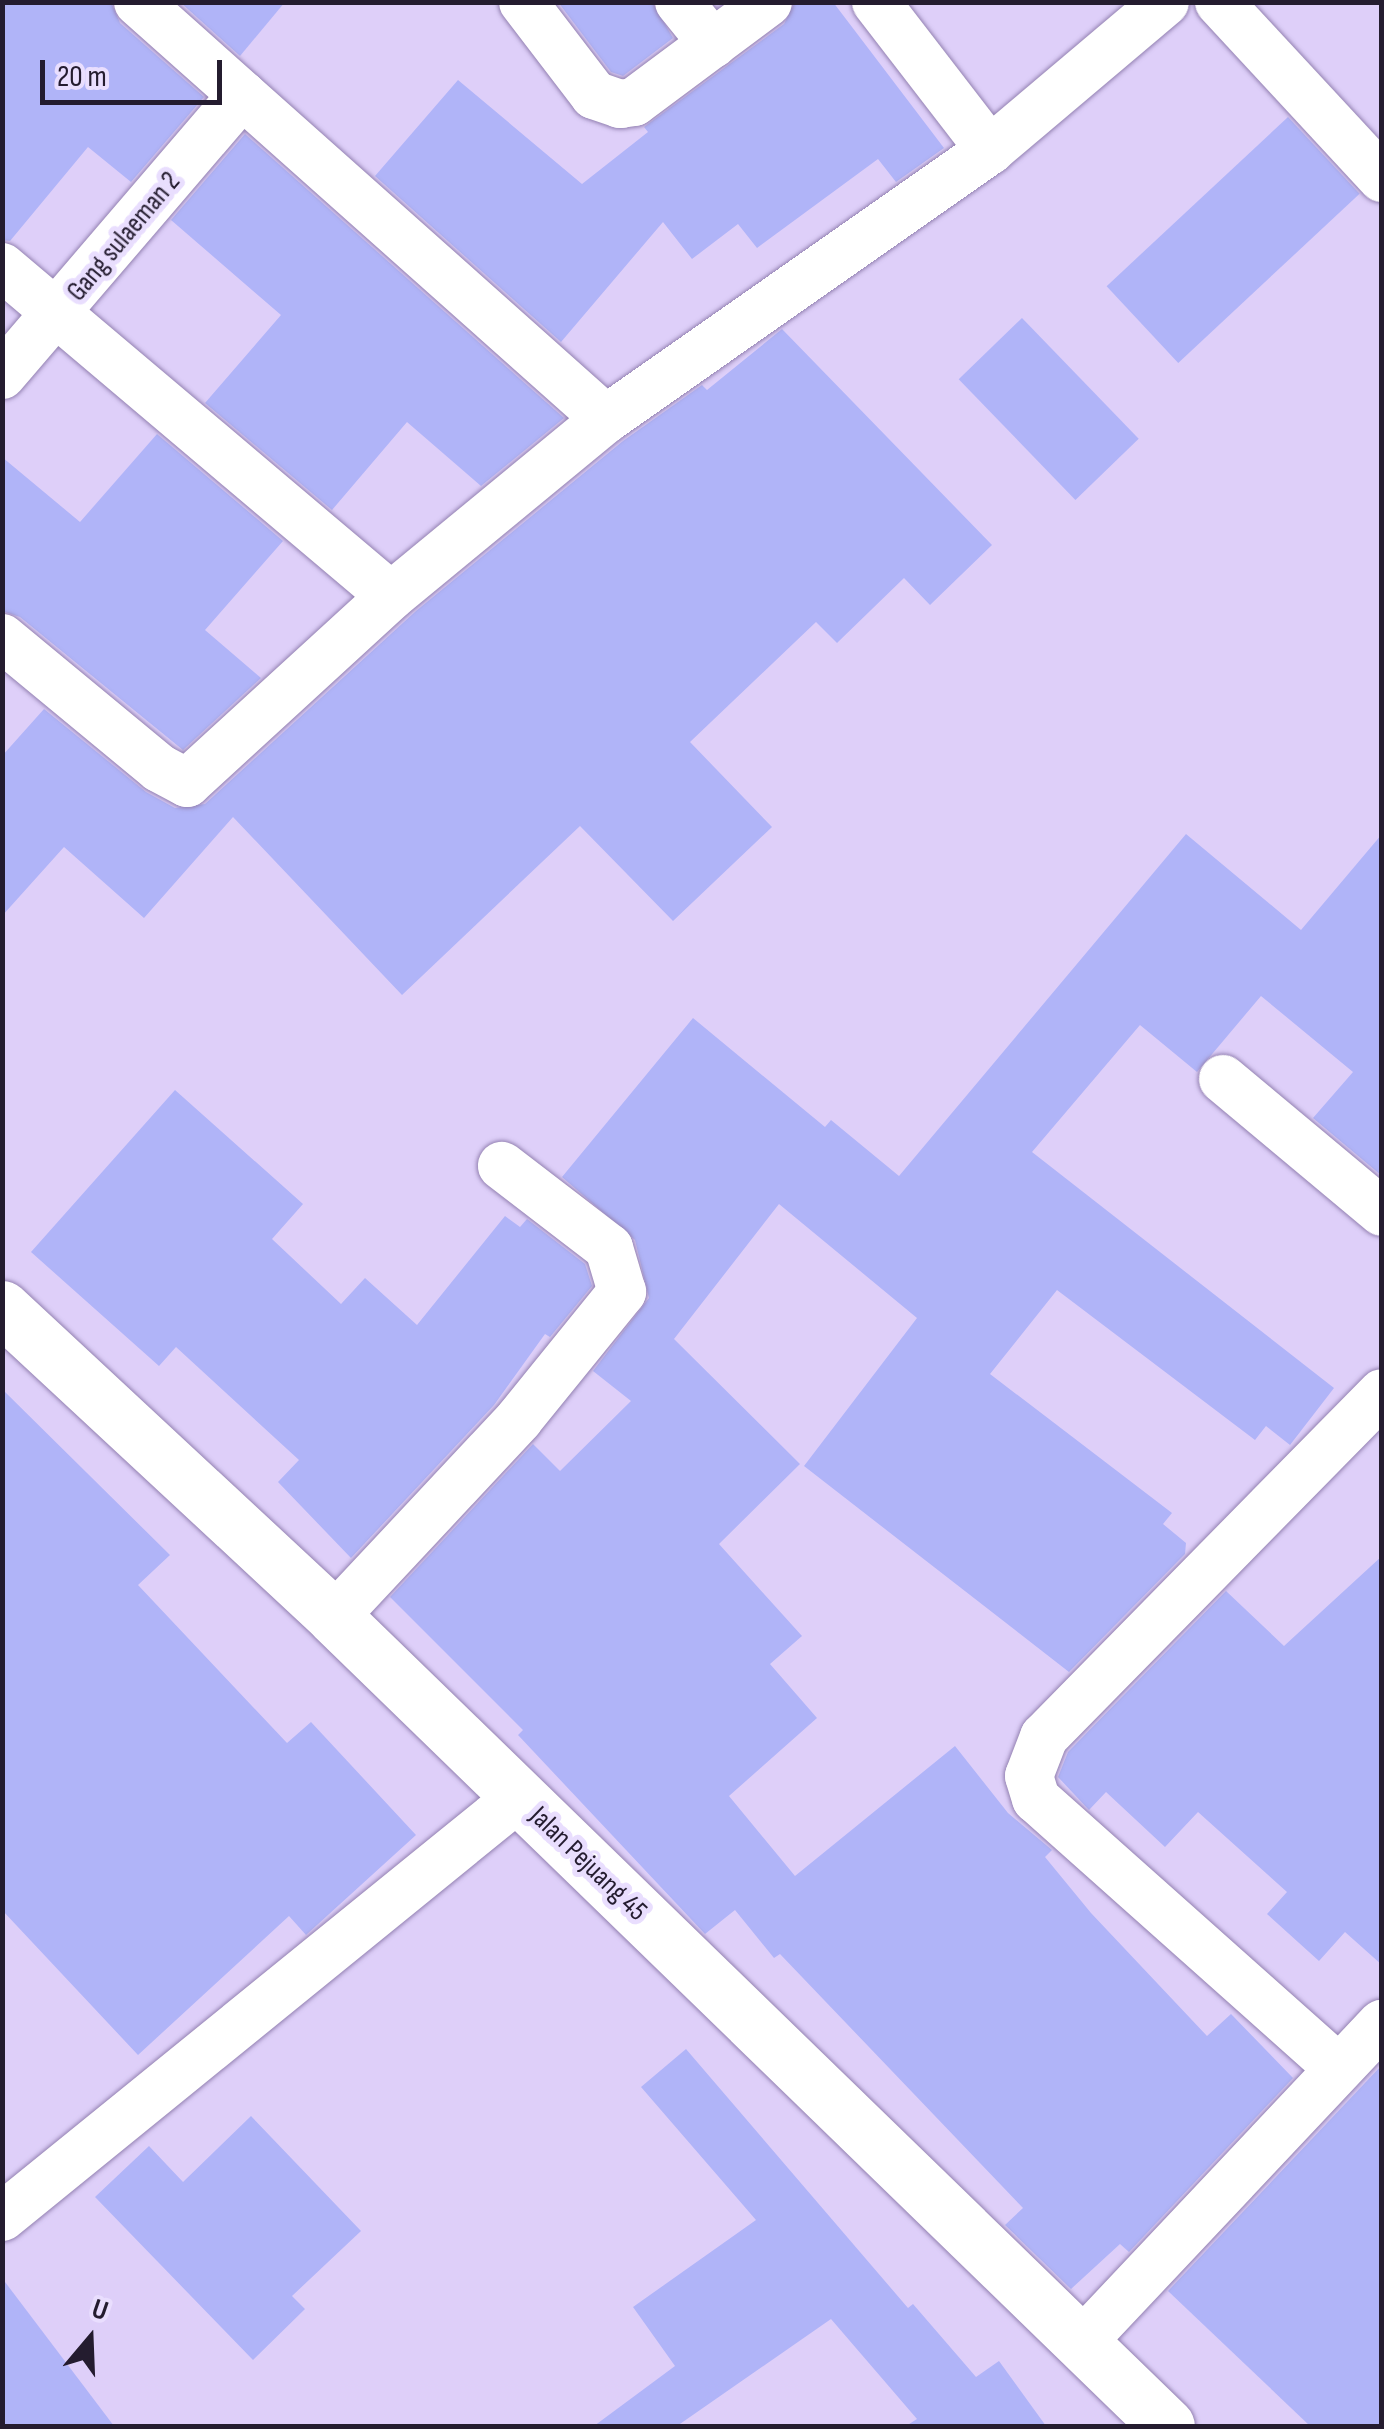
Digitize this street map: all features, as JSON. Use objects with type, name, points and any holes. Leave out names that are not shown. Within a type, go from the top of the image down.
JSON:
[{"type":"street","points":[[138,2],[606,419]]},
{"type":"street","points":[[522,2],[594,94],[620,104],[634,102],[768,2]]},
{"type":"street","points":[[679,2],[713,44]]},
{"type":"street","points":[[876,2],[990,150]]},
{"type":"street","points":[[2,638],[160,768],[187,783],[391,596],[606,419],[990,150],[1165,2]]},
{"type":"street","points":[[1219,2],[1382,178]]},
{"type":"street","name":"Gang sulaeman 2","points":[[2,374],[59,314],[242,96]]},
{"type":"street","points":[[2,267],[391,596]]},
{"type":"street","points":[[1222,1079],[1382,1212]]},
{"type":"street","points":[[334,1617],[519,1420],[622,1292],[609,1248],[502,1166]]},
{"type":"street","name":"Jalan Pejuang 45","points":[[2,1308],[334,1617],[1168,2426]]},
{"type":"street","points":[[1336,2067],[1036,1798],[1029,1776],[1044,1737],[1382,1393]]},
{"type":"street","points":[[2,2216],[519,1797]]},
{"type":"street","points":[[1080,2344],[1336,2067],[1382,2024]]},
{"type":"building","points":[[2,2],[111,2],[120,23],[204,97],[131,182],[88,147],[10,241],[2,240]]},
{"type":"building","points":[[180,2],[285,2],[240,56]]},
{"type":"building","points":[[558,2],[652,2],[673,38],[623,76],[611,72]]},
{"type":"building","points":[[795,2],[833,2],[944,148],[896,182],[878,159],[757,248],[738,224],[692,259],[663,222],[561,342],[375,176],[458,80],[582,184],[648,132],[644,127],[784,24]]},
{"type":"building","points":[[1288,117],[1360,194],[1178,363],[1107,286]]},
{"type":"building","points":[[245,134],[564,418],[481,486],[407,422],[332,510],[205,403],[281,315],[171,220]]},
{"type":"building","points":[[1022,318],[1139,439],[1075,500],[959,379]]},
{"type":"building","points":[[782,329],[992,545],[930,605],[904,578],[837,643],[816,622],[690,742],[772,827],[673,921],[580,826],[402,995],[233,817],[144,918],[64,847],[2,916],[2,756],[44,709],[146,792],[175,808],[205,804],[416,611],[623,441],[702,385],[707,390]]},
{"type":"building","points":[[157,434],[283,541],[205,630],[261,678],[183,750],[20,617],[2,611],[2,457],[80,522]]},
{"type":"building","points":[[1186,834],[1301,930],[1382,834],[1382,1176],[1313,1118],[1353,1072],[1261,996],[1197,1072],[1140,1025],[1032,1152],[1334,1388],[1290,1445],[1266,1426],[1255,1440],[1057,1290],[990,1374],[1172,1513],[1163,1524],[1186,1543],[1185,1554],[1069,1672],[804,1466],[917,1318],[779,1204],[674,1339],[800,1464],[719,1544],[802,1636],[770,1664],[817,1718],[729,1796],[795,1876],[955,1746],[1008,1813],[1052,1850],[1045,1857],[1091,1913],[1207,2036],[1231,2014],[1293,2078],[1129,2252],[1120,2244],[1071,2289],[1005,2225],[1023,2208],[780,1954],[774,1958],[735,1910],[705,1934],[518,1735],[523,1730],[390,1597],[533,1444],[560,1471],[631,1401],[593,1371],[649,1298],[635,1240],[562,1177],[693,1018],[825,1127],[831,1120],[899,1176]]},
{"type":"building","points":[[175,1090],[303,1204],[272,1239],[341,1304],[365,1278],[417,1325],[505,1216],[520,1227],[527,1219],[585,1264],[592,1286],[550,1337],[545,1334],[494,1405],[351,1558],[278,1482],[299,1460],[176,1347],[159,1366],[31,1252]]},
{"type":"building","points":[[2,1389],[170,1555],[138,1585],[287,1743],[311,1722],[416,1835],[306,1935],[289,1916],[138,2055],[2,1910]]},
{"type":"building","points":[[1382,1556],[1382,1965],[1345,1932],[1319,1961],[1267,1914],[1287,1892],[1198,1812],[1165,1847],[1106,1792],[1089,1810],[1058,1777],[1068,1752],[1226,1591],[1284,1646]]},
{"type":"building","points":[[686,2049],[908,2308],[913,2304],[976,2377],[999,2361],[1046,2426],[906,2426],[917,2419],[831,2319],[677,2426],[594,2426],[675,2366],[633,2307],[756,2220],[641,2087]]},
{"type":"building","points":[[1382,2065],[1382,2426],[1310,2426],[1168,2291]]},
{"type":"building","points":[[251,2116],[361,2231],[292,2296],[305,2309],[253,2360],[95,2197],[149,2146],[183,2182]]},
{"type":"building","points":[[2,2278],[114,2426],[2,2426]]}]
